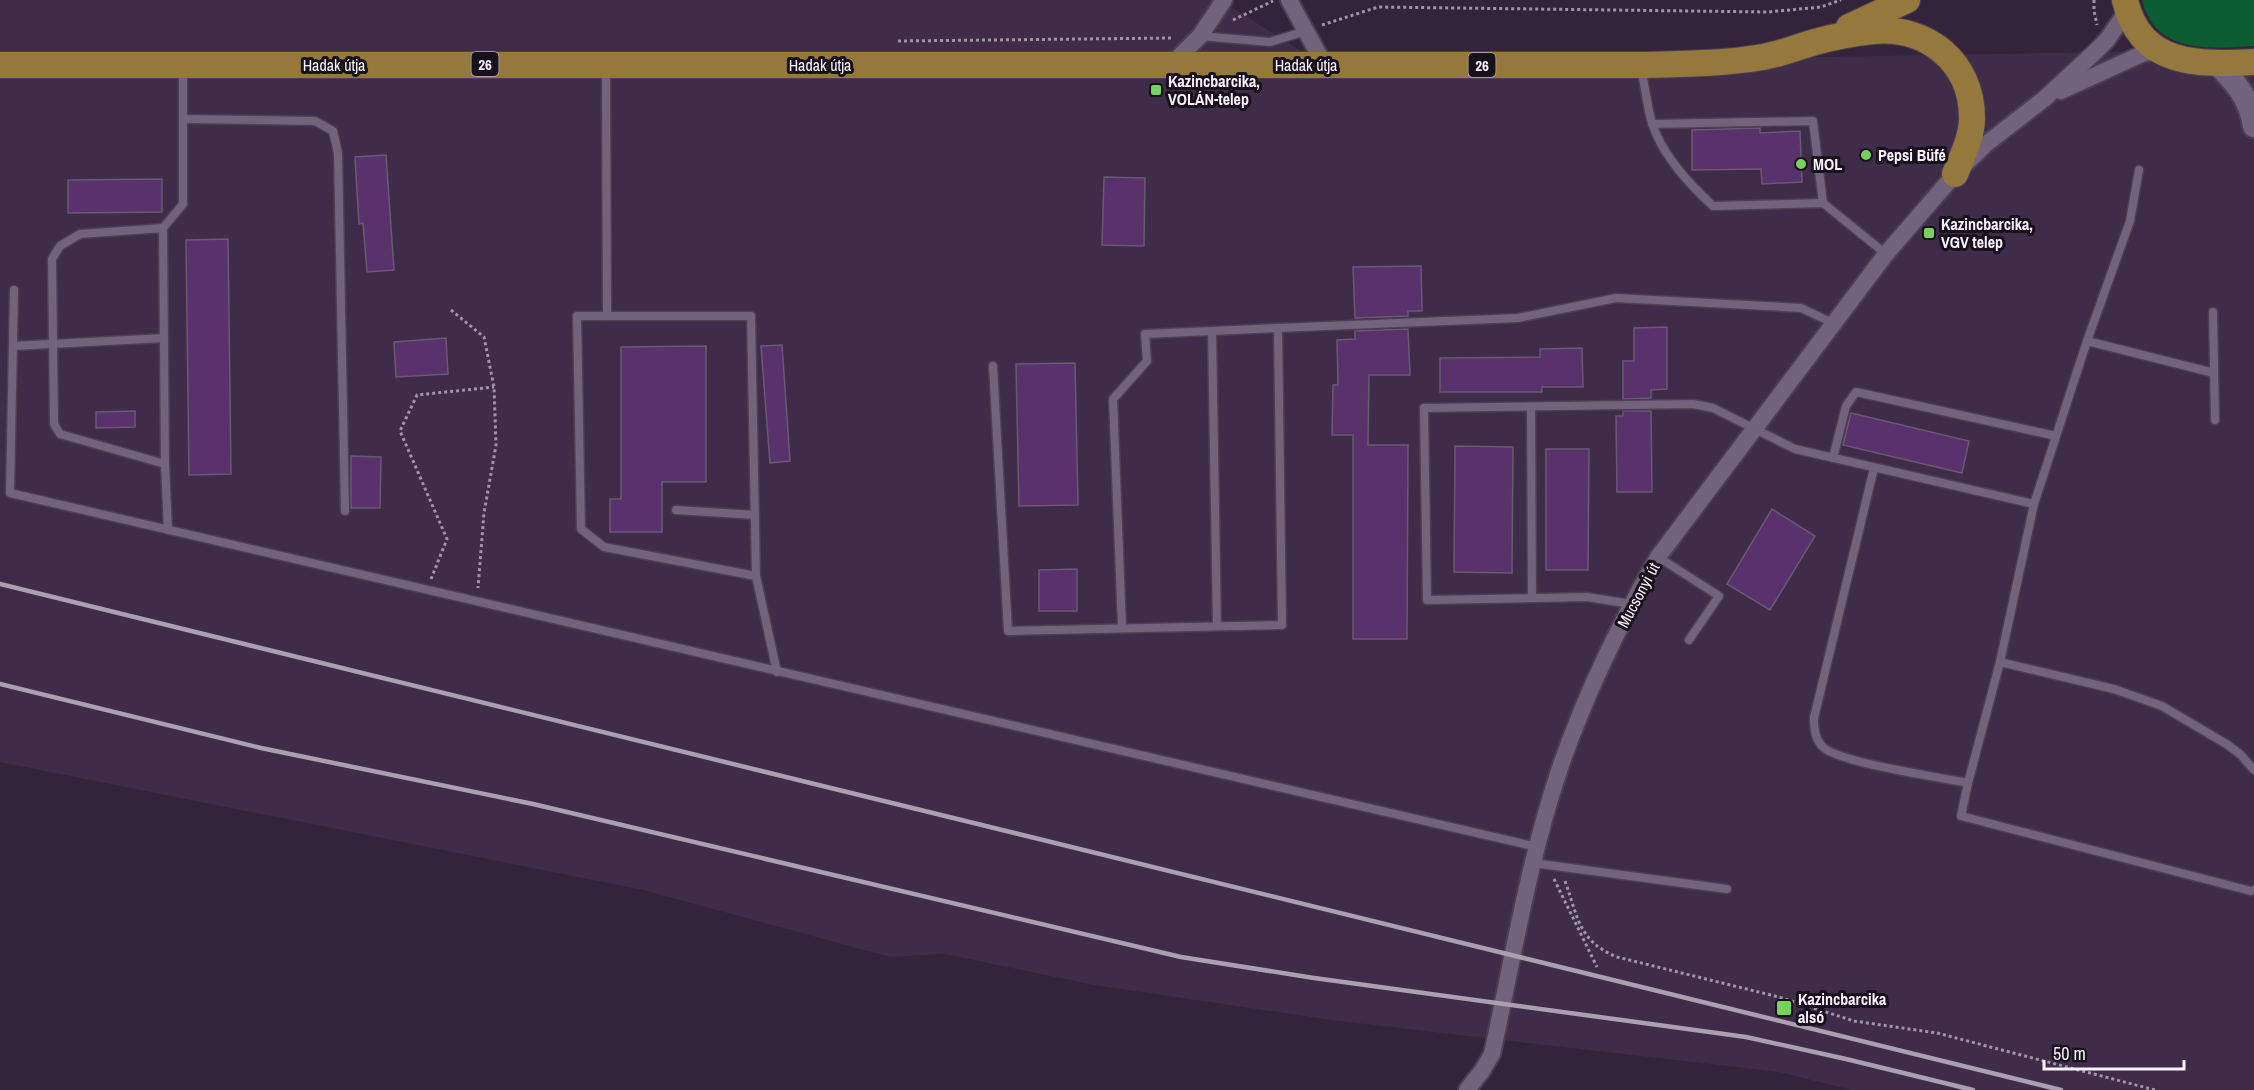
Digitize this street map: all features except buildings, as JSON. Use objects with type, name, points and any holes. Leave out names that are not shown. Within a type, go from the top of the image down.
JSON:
[{"type":"main road","name":"26","points":[[1640,65],[1725,63],[1766,56],[1818,41],[1908,0]]},
{"type":"main road","points":[[2126,6],[2135,28],[2143,39],[2158,51],[2181,60],[2254,62]]},
{"type":"main road","points":[[1818,41],[1899,30],[1927,40],[1944,52],[1956,65],[1966,82],[1971,99],[1972,120],[1968,140],[1955,174]]},
{"type":"main road","points":[[2216,62],[2237,83],[2251,110],[2254,126]]},
{"type":"main road","name":"Hadak útja","points":[[0,65],[1640,65]]},
{"type":"street","points":[[1172,65],[1200,36],[1224,0]]},
{"type":"street","points":[[1289,0],[1324,66]]},
{"type":"street","points":[[2044,99],[2107,40],[2126,6]]},
{"type":"street","points":[[2044,99],[2144,53],[2158,51]]},
{"type":"street","name":"Mucsonyi út","points":[[1467,1090],[1492,1054],[1559,772],[1572,735],[1599,670],[1631,604],[1658,557],[1886,254],[1955,174],[1986,144],[2044,99]]},
{"type":"lane","points":[[1200,36],[1270,42],[1306,31]]},
{"type":"lane","points":[[606,64],[607,316]]},
{"type":"lane","points":[[168,530],[165,464],[163,228],[183,204],[183,65]]},
{"type":"lane","points":[[1640,65],[1652,124],[1662,145],[1696,190],[1713,206],[1823,203],[1886,254]]},
{"type":"lane","points":[[183,119],[315,121],[333,131],[338,153],[345,511]]},
{"type":"lane","points":[[1652,124],[1812,121],[1823,203]]},
{"type":"lane","points":[[2139,170],[2130,221],[2087,341],[2034,504],[2000,662],[1961,816],[2254,890]]},
{"type":"lane","points":[[163,228],[80,234],[60,246],[52,259],[52,344],[54,424],[60,434],[165,464]]},
{"type":"lane","points":[[14,290],[10,493],[777,672],[1539,858],[1561,867],[1727,889]]},
{"type":"lane","points":[[1122,627],[1113,399],[1147,361],[1145,334],[1518,318],[1616,298],[1802,308],[1833,323]]},
{"type":"lane","points":[[2214,312],[2215,420]]},
{"type":"lane","points":[[756,576],[604,547],[581,528],[577,316],[751,316],[756,576],[777,672]]},
{"type":"lane","points":[[993,366],[1008,632],[1122,627],[1282,625],[1278,328]]},
{"type":"lane","points":[[1212,332],[1217,626]]},
{"type":"lane","points":[[13,346],[164,338]]},
{"type":"lane","points":[[2087,341],[2214,373]]},
{"type":"lane","points":[[1833,458],[1846,406],[1856,392],[2056,436]]},
{"type":"lane","points":[[1631,604],[1587,597],[1427,600],[1424,408],[1693,404],[1713,408],[1795,449],[2034,504]]},
{"type":"lane","points":[[1531,407],[1532,598]]},
{"type":"lane","points":[[1874,468],[1814,718],[1814,730],[1823,747],[1843,757],[1968,783]]},
{"type":"lane","points":[[676,510],[755,515]]},
{"type":"lane","points":[[1658,557],[1719,596],[1689,640]]},
{"type":"lane","points":[[2000,662],[2114,689],[2162,706],[2228,745],[2241,755],[2254,770]]},
{"type":"path","points":[[1232,20],[1275,0]]},
{"type":"path","points":[[1306,31],[1378,7],[1768,12],[1821,7],[1841,0]]},
{"type":"path","points":[[451,310],[484,336],[494,387],[496,445],[484,513],[477,602]]},
{"type":"path","points":[[427,590],[447,539],[400,431],[417,395],[494,387]]},
{"type":"path","points":[[1539,858],[1597,967]]},
{"type":"path","points":[[1561,867],[1580,924],[1587,937],[1602,951],[1617,957],[1779,997],[1854,1021],[1937,1033],[2155,1090]]},
{"type":"shaded area","points":[[0,0],[1220,0],[1325,66],[2158,51],[2254,61],[2254,1090],[1852,1090],[1779,1072],[1339,1021],[1094,985],[945,954],[890,957],[643,890],[0,762]]},
{"type":"green space","points":[[2142,0],[2254,0],[2254,46],[2203,47],[2172,39],[2159,30],[2149,18]]},
{"type":"railway","points":[[0,584],[2061,1090]]},
{"type":"railway","points":[[0,684],[261,748],[533,804],[1181,957],[1314,978],[1746,1037],[1973,1090]]},
{"type":"place","name":"Kazincbarcika, VOLÁN-telep","points":[[1156,90]]},
{"type":"place","name":"Pepsi Büfé","points":[[1866,155]]},
{"type":"place","name":"MOL","points":[[1801,164]]},
{"type":"place","name":"Kazincbarcika, VGV telep","points":[[1929,233]]},
{"type":"place","name":"Kazincbarcika alsó","points":[[1784,1008]]}]
